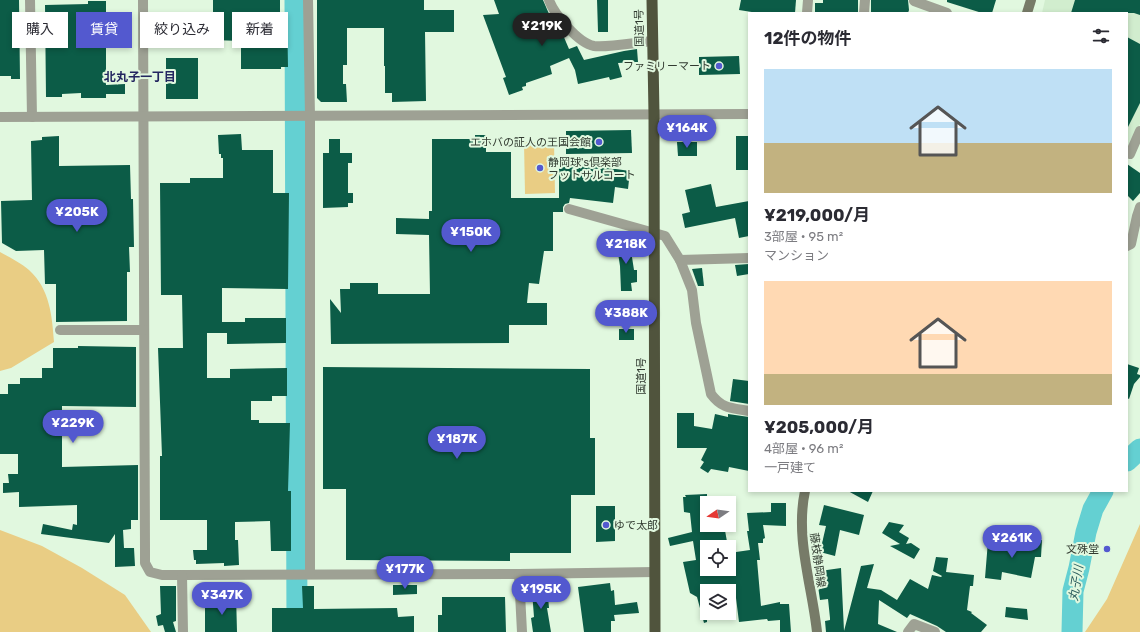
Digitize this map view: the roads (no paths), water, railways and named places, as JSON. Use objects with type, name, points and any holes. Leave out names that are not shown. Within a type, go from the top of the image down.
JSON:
[{"type":"highway","name":"国道1号","points":[[652,0],[654,114],[655,632]]},
{"type":"main road","points":[[1027,12],[1031,0]]},
{"type":"main road","name":"藤枝静岡線","points":[[805,492],[801,520],[802,542],[817,632]]},
{"type":"street","points":[[30,0],[32,117]]},
{"type":"street","points":[[143,0],[145,563],[150,572],[153,574],[182,575],[654,572]]},
{"type":"street","points":[[306,574],[306,116],[308,0]]},
{"type":"street","points":[[549,0],[551,7],[570,30],[593,46],[653,41]]},
{"type":"street","points":[[864,12],[865,0]]},
{"type":"street","points":[[914,1],[944,12]]},
{"type":"street","points":[[0,117],[748,114]]},
{"type":"street","points":[[1133,151],[1140,131]]},
{"type":"street","points":[[1128,246],[1131,244],[1136,216],[1140,207]]},
{"type":"street","points":[[569,209],[665,236],[680,260],[692,290],[696,323],[711,394],[716,401],[724,406],[748,411]]},
{"type":"street","points":[[680,260],[748,258]]},
{"type":"street","points":[[60,330],[144,330]]},
{"type":"street","points":[[519,574],[522,632]]},
{"type":"street","points":[[182,575],[183,632]]},
{"type":"street","points":[[908,632],[914,624],[935,632]]},
{"type":"waterway","points":[[295,0],[297,632]]},
{"type":"waterway","name":"丸子川","points":[[1128,460],[1140,449]]},
{"type":"waterway","name":"丸子川","points":[[1072,632],[1073,591],[1086,532],[1093,509],[1102,492]]},
{"type":"place","name":"ファミリーマート","points":[[719,66]]},
{"type":"place","name":"エホバの証人の王国会館","points":[[599,142]]},
{"type":"place","name":"静岡球's倶楽部 フットサルコート","points":[[540,168]]},
{"type":"place","name":"ゆで太郎","points":[[606,525]]},
{"type":"place","name":"文殊堂","points":[[1107,549]]},
{"type":"district","name":"北丸子一丁目","points":[[140,77]]}]
